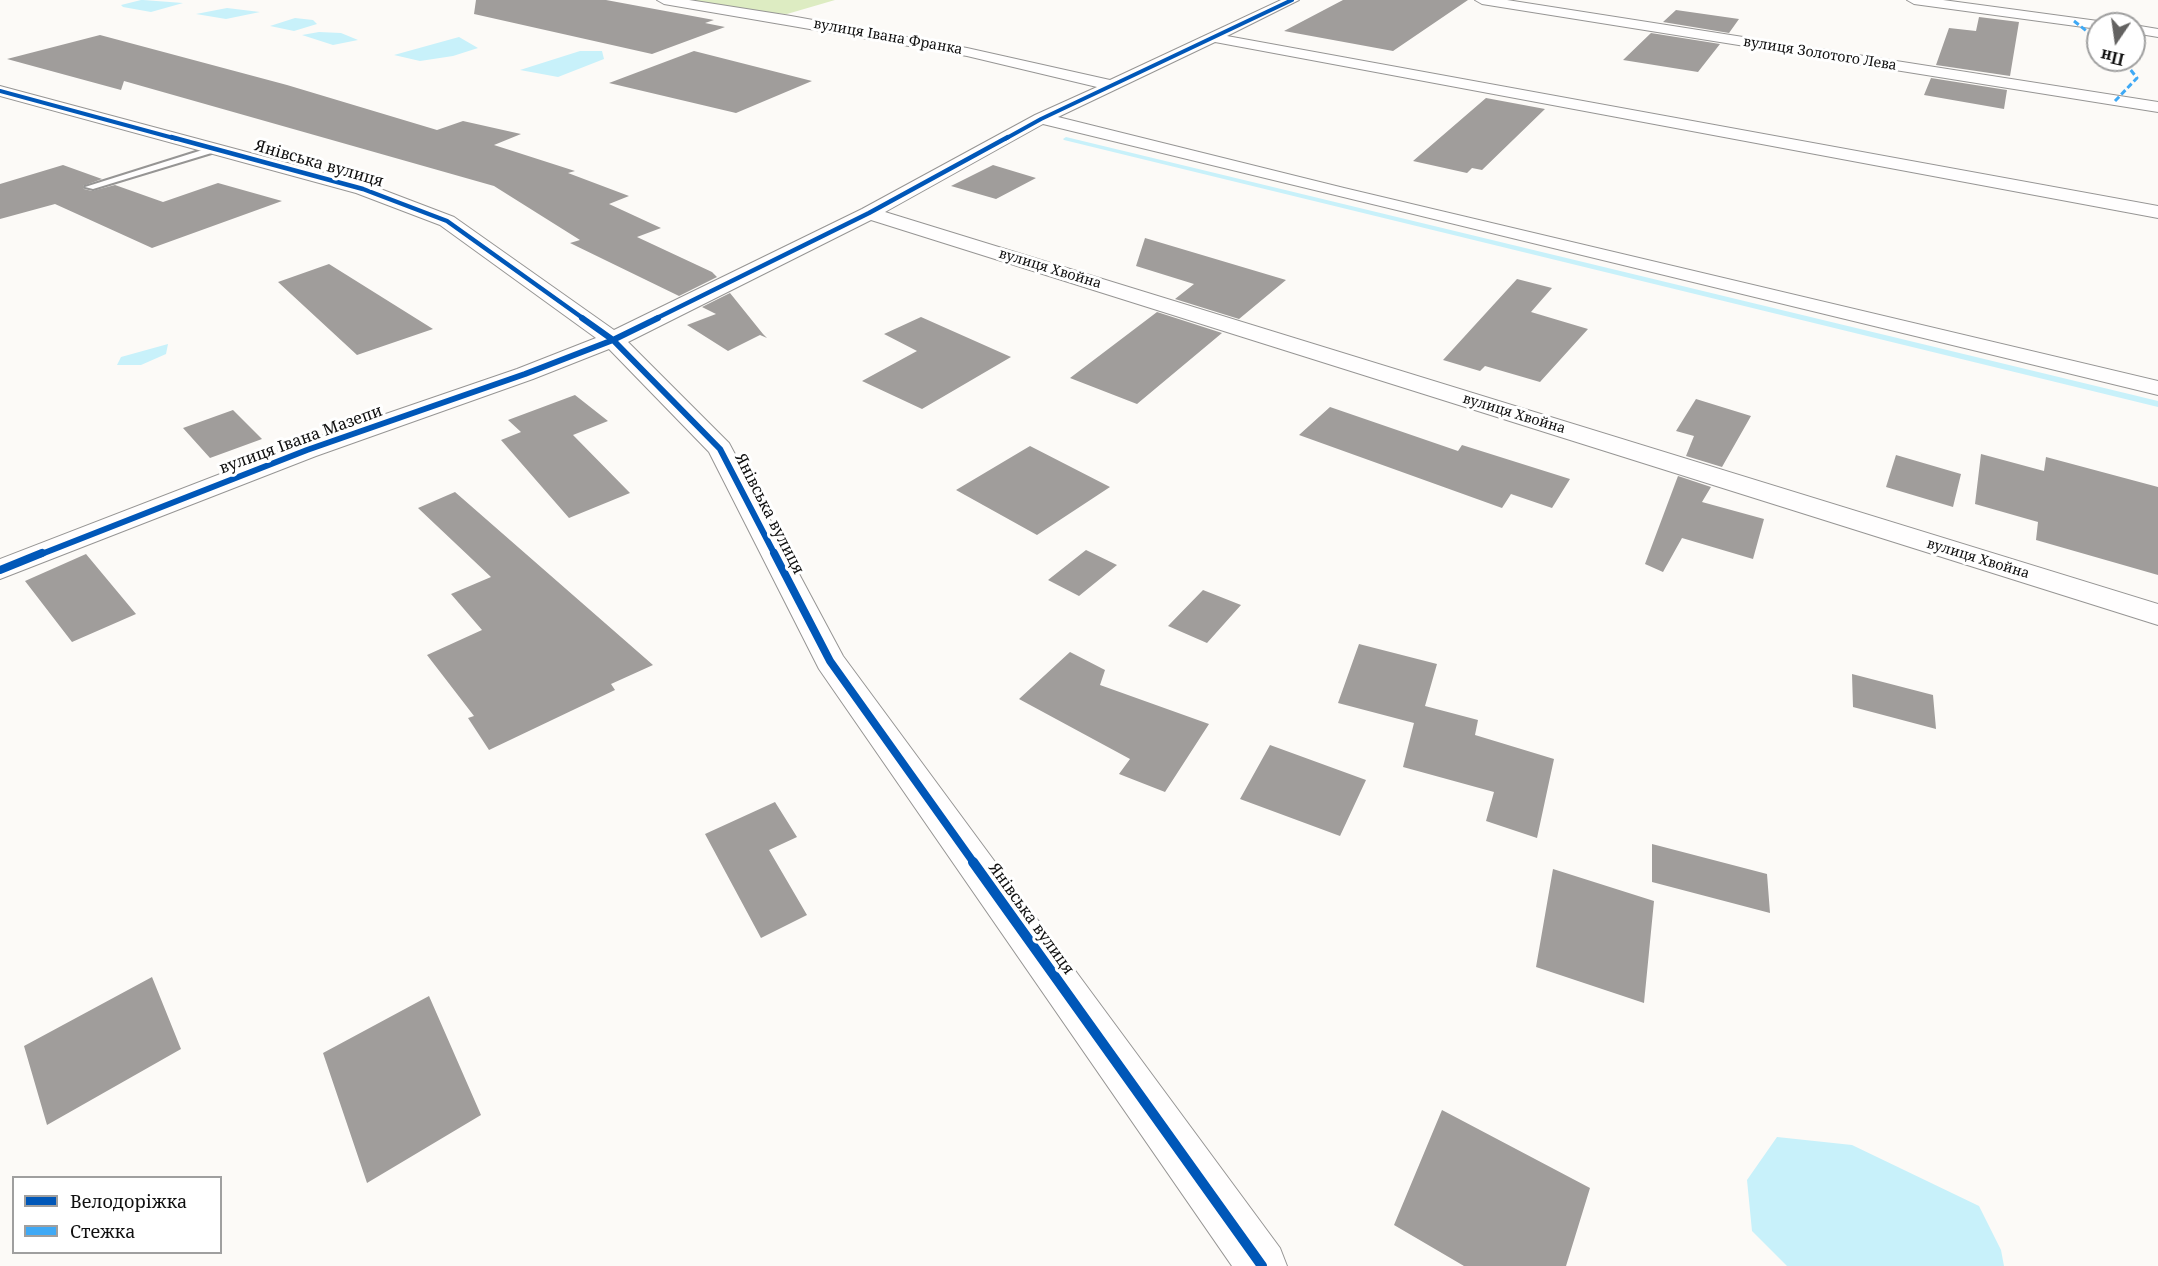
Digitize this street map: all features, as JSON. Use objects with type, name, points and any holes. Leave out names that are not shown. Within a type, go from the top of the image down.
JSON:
[{"type":"street","name":"вулиця Івана Франка","points":[[664,0],[967,52],[1110,85]]},
{"type":"street","name":"вулиця Івана Мазепи","points":[[0,570],[307,450],[525,374],[613,340],[869,213],[1041,119],[1292,0]]},
{"type":"street","name":"вулиця Золотого Лева","points":[[1482,0],[2158,107]]},
{"type":"street","points":[[1914,0],[2086,23]]},
{"type":"street","points":[[1215,38],[2158,212]]},
{"type":"street","name":"Янівська вулиця","points":[[0,92],[363,189],[447,221],[613,340],[720,449],[830,661],[1262,1266]]},
{"type":"street","points":[[1041,119],[2158,388]]},
{"type":"street","name":"вулиця Хвойна","points":[[869,213],[2158,615]]},
{"type":"lane","points":[[90,187],[215,149]]},
{"type":"green space","points":[[663,0],[835,0],[787,14],[717,10]]},
{"type":"water","points":[[141,0],[183,3],[151,12],[121,5]]},
{"type":"water","points":[[227,8],[260,12],[226,19],[196,14]]},
{"type":"water","points":[[295,18],[313,20],[317,24],[294,31],[270,26]]},
{"type":"water","points":[[319,32],[341,33],[358,40],[333,45],[302,35]]},
{"type":"water","points":[[459,37],[478,48],[453,56],[420,61],[394,55]]},
{"type":"water","points":[[580,51],[602,51],[604,59],[558,77],[520,70]]},
{"type":"water","points":[[168,344],[166,354],[141,365],[117,365],[121,357]]},
{"type":"water","points":[[1777,1137],[1852,1145],[1979,1206],[2001,1250],[2004,1266],[1787,1266],[1752,1231],[1747,1180]]},
{"type":"building","points":[[476,0],[606,0],[714,20],[705,23],[725,27],[652,54],[474,14]]},
{"type":"building","points":[[1343,0],[1468,0],[1393,51],[1284,31]]},
{"type":"building","points":[[1676,10],[1739,19],[1729,33],[1663,22]]},
{"type":"building","points":[[1979,17],[2019,22],[2010,76],[1936,65],[1949,28],[1976,31]]},
{"type":"building","points":[[1651,33],[1720,44],[1698,72],[1623,60]]},
{"type":"building","points":[[100,35],[287,85],[437,130],[463,121],[521,134],[494,145],[575,171],[568,173],[629,196],[609,204],[661,228],[637,237],[712,272],[717,277],[679,296],[570,243],[580,240],[494,186],[124,81],[121,90],[7,59]]},
{"type":"building","points":[[694,51],[812,81],[736,113],[609,83]]},
{"type":"building","points":[[1931,78],[2007,90],[2004,109],[1924,95]]},
{"type":"building","points":[[1486,98],[1545,109],[1482,170],[1472,168],[1467,173],[1413,161]]},
{"type":"building","points":[[63,165],[102,179],[83,186],[84,189],[92,191],[115,185],[163,202],[218,183],[282,201],[152,248],[55,204],[0,219],[0,184]]},
{"type":"building","points":[[993,165],[1036,178],[996,199],[951,186]]},
{"type":"building","points":[[1145,238],[1286,280],[1239,319],[1175,299],[1194,284],[1136,266]]},
{"type":"building","points":[[329,264],[433,329],[357,355],[278,282]]},
{"type":"building","points":[[1517,279],[1552,288],[1531,312],[1588,329],[1540,382],[1485,366],[1480,371],[1443,360]]},
{"type":"building","points":[[730,293],[767,338],[760,335],[728,351],[687,325],[716,314],[702,307]]},
{"type":"building","points":[[1157,312],[1222,333],[1137,404],[1070,378]]},
{"type":"building","points":[[921,317],[1011,357],[922,409],[862,381],[917,351],[884,334]]},
{"type":"building","points":[[575,395],[608,421],[573,435],[630,493],[569,518],[501,440],[521,432],[508,420]]},
{"type":"building","points":[[1696,399],[1751,416],[1722,467],[1686,456],[1694,436],[1676,431]]},
{"type":"building","points":[[1330,407],[1458,451],[1462,445],[1570,479],[1552,508],[1511,494],[1502,508],[1299,435]]},
{"type":"building","points":[[233,410],[262,439],[210,458],[183,428]]},
{"type":"building","points":[[1030,446],[1110,487],[1037,535],[956,490]]},
{"type":"building","points":[[1981,454],[2044,471],[2046,457],[2158,487],[2158,575],[2036,540],[2038,522],[1975,504]]},
{"type":"building","points":[[1896,455],[1961,474],[1953,507],[1886,487]]},
{"type":"building","points":[[1678,476],[1711,487],[1702,502],[1764,519],[1753,559],[1682,538],[1663,572],[1645,564]]},
{"type":"building","points":[[455,492],[653,665],[611,684],[615,690],[489,750],[468,718],[474,716],[427,655],[482,630],[451,594],[491,577],[418,508]]},
{"type":"building","points":[[1086,550],[1117,565],[1079,596],[1048,580]]},
{"type":"building","points":[[86,554],[136,614],[72,642],[25,581]]},
{"type":"building","points":[[1203,590],[1241,605],[1207,643],[1168,626]]},
{"type":"building","points":[[1359,644],[1437,664],[1425,706],[1478,720],[1475,735],[1554,759],[1537,838],[1486,821],[1494,792],[1403,767],[1414,723],[1338,703]]},
{"type":"building","points":[[1070,652],[1105,670],[1100,685],[1209,724],[1165,792],[1119,774],[1130,759],[1019,699]]},
{"type":"building","points":[[1852,674],[1933,695],[1936,729],[1853,707]]},
{"type":"building","points":[[1270,745],[1366,780],[1340,836],[1240,799]]},
{"type":"building","points":[[775,802],[797,837],[769,850],[807,915],[761,938],[705,834]]},
{"type":"building","points":[[1652,844],[1767,874],[1770,913],[1652,882]]},
{"type":"building","points":[[1553,869],[1654,901],[1644,1003],[1536,967]]},
{"type":"building","points":[[152,977],[181,1049],[47,1125],[24,1046]]},
{"type":"building","points":[[429,996],[481,1115],[367,1183],[323,1053]]},
{"type":"building","points":[[1442,1110],[1590,1188],[1566,1266],[1464,1266],[1394,1225]]},
{"type":"waterway","points":[[1066,139],[2158,404]]},
{"type":"marked path","points":[[2074,21],[2086,30]]},
{"type":"marked path","points":[[2115,101],[2137,78],[2132,72]]},
{"type":"cycle path","points":[[0,570],[307,450],[525,374],[613,340],[869,213],[1041,119],[1292,0]]},
{"type":"cycle path","points":[[0,91],[363,189],[447,221],[613,340],[720,449],[830,661],[1262,1266]]}]
